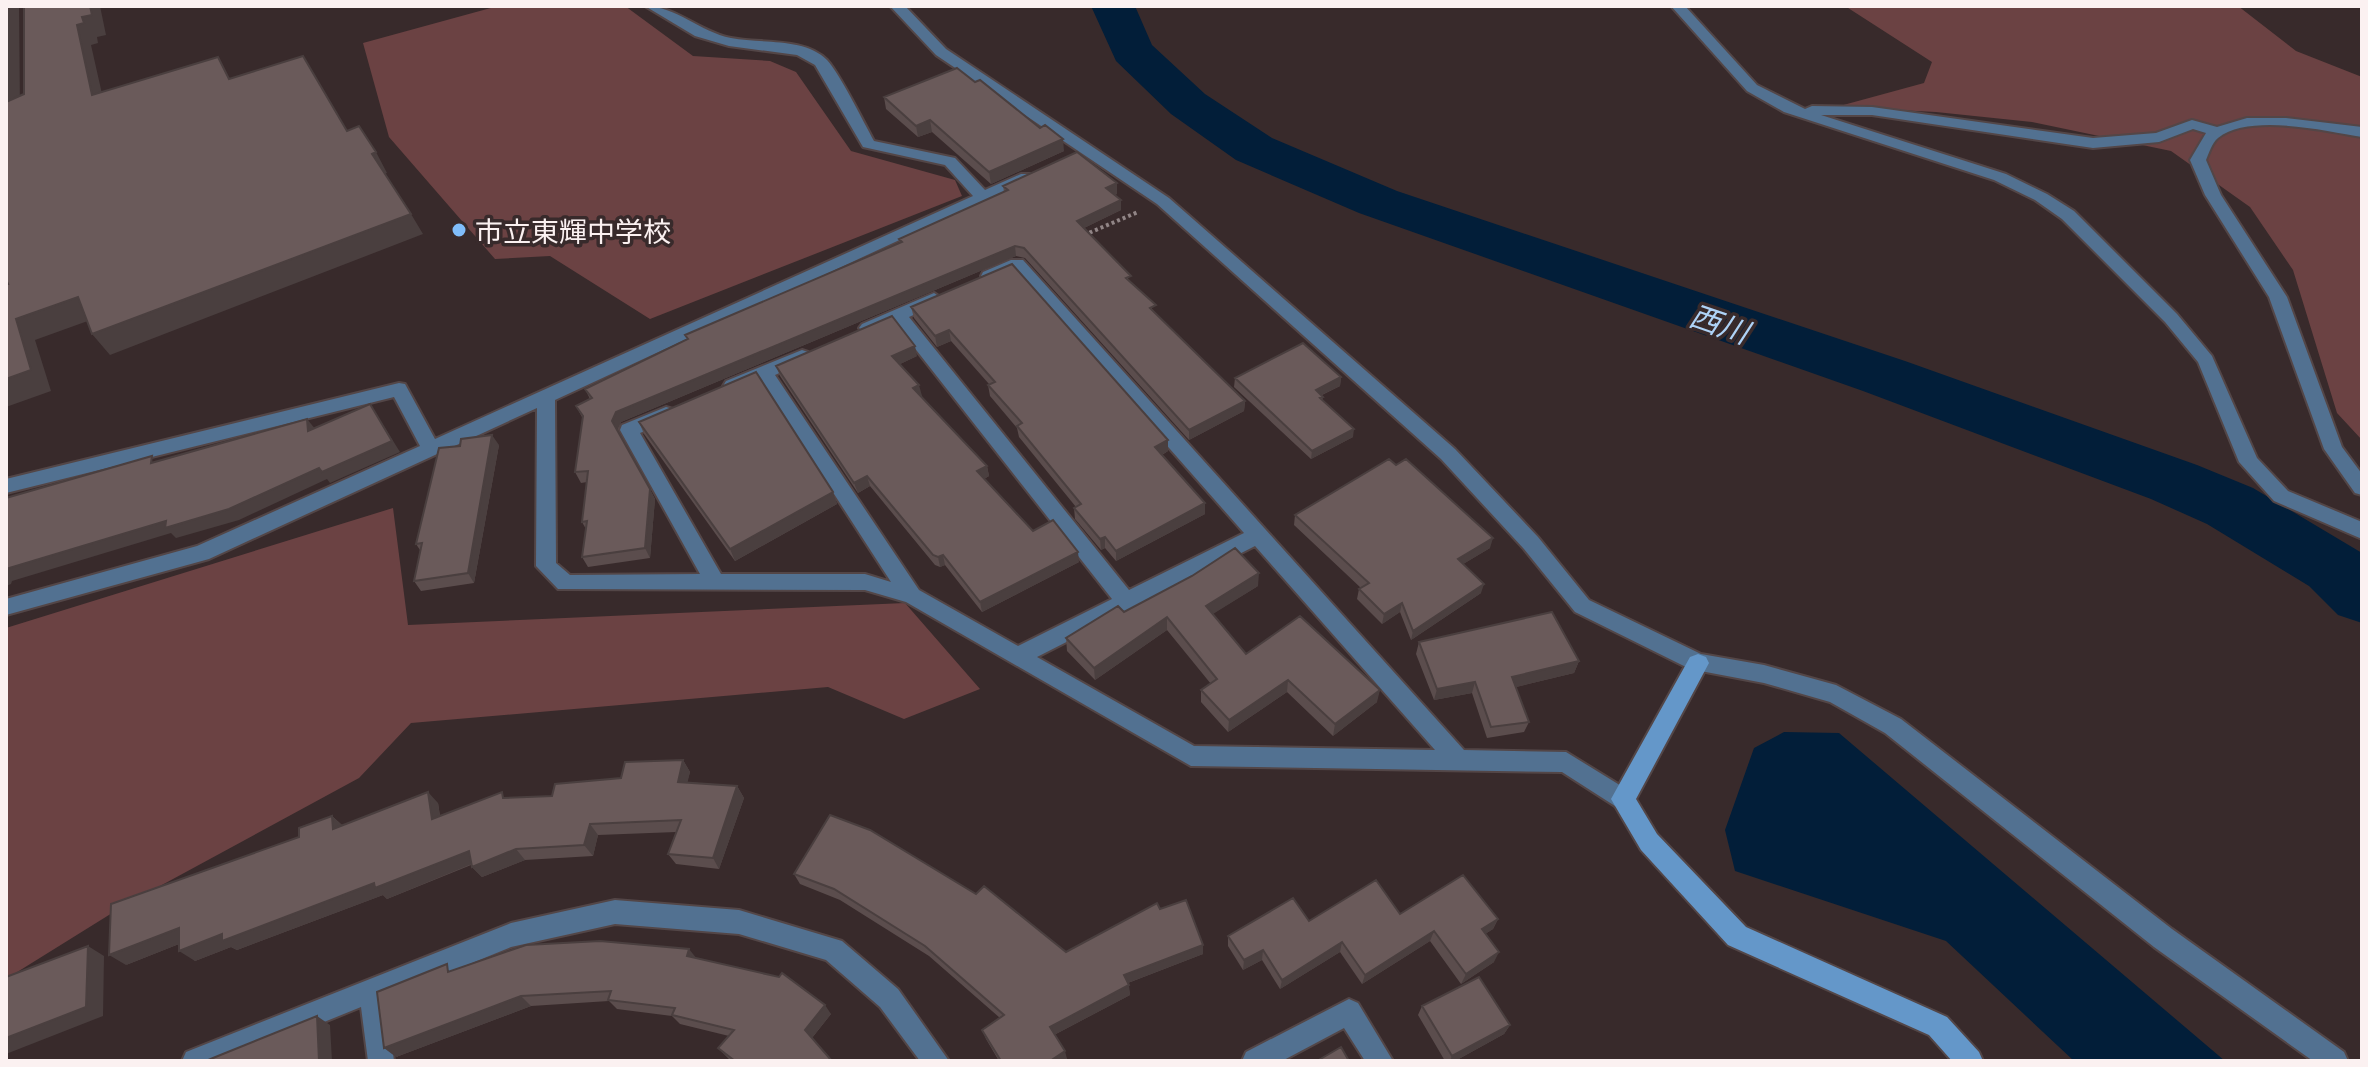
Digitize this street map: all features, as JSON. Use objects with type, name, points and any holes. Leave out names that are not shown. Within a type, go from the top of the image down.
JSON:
[{"type":"street","points":[[652,6],[700,33],[729,42],[800,51],[821,62],[868,144],[950,161],[983,197]]},
{"type":"street","points":[[897,6],[941,52],[1079,153],[1163,201],[1448,454],[1531,543],[1582,606],[1698,663],[1764,674],[1836,694],[1893,726],[2163,938],[2335,1061]]},
{"type":"street","points":[[1678,6],[1752,88],[1789,109],[2000,177],[2041,197],[2068,215],[2171,318],[2206,360],[2249,462],[2281,496],[2362,531]]},
{"type":"street","points":[[1789,109],[1872,111],[2093,143],[2159,137],[2192,124],[2218,132]]},
{"type":"street","points":[[2362,132],[2285,122],[2237,124],[2212,135],[2198,160],[2213,195],[2278,297],[2333,449],[2362,488]]},
{"type":"street","points":[[6,607],[202,553],[1047,167]]},
{"type":"street","points":[[977,281],[1017,264],[1459,761]]},
{"type":"street","points":[[844,338],[951,292]]},
{"type":"street","points":[[898,315],[1126,602]]},
{"type":"street","points":[[710,395],[818,349]]},
{"type":"street","points":[[764,372],[912,596]]},
{"type":"street","points":[[6,486],[399,389],[431,449]]},
{"type":"street","points":[[546,396],[546,566],[565,583],[865,582],[912,596],[1191,756],[1566,762],[1623,799],[1649,842],[1737,936],[1938,1026],[1970,1061]]},
{"type":"street","points":[[683,407],[629,430],[715,583]]},
{"type":"street","points":[[1016,657],[1258,535]]},
{"type":"street","points":[[1623,799],[1698,663]]},
{"type":"street","points":[[195,1061],[511,935],[615,912],[739,922],[833,950],[889,998],[936,1061]]},
{"type":"street","points":[[372,991],[381,1061]]},
{"type":"street","points":[[1255,1061],[1349,1012],[1380,1061]]},
{"type":"path","points":[[1075,239],[1163,201]]},
{"type":"shaded area","points":[[498,6],[625,6],[693,56],[770,61],[796,72],[851,151],[955,180],[962,196],[650,319],[550,256],[495,259],[389,137],[363,43]]},
{"type":"shaded area","points":[[1845,6],[2238,6],[2296,51],[2362,77],[2362,440],[2337,413],[2293,270],[2250,207],[2171,151],[2032,122],[1936,112],[1836,107],[1924,83],[1932,62]]},
{"type":"shaded area","points":[[393,508],[408,625],[905,603],[980,689],[904,719],[828,687],[411,723],[359,778],[125,905],[6,979],[6,628]]},
{"type":"water","points":[[1784,732],[1839,733],[2225,1061],[2074,1061],[1946,941],[1735,871],[1725,830],[1754,748]]},
{"type":"building","points":[[24,6],[90,6],[92,15],[82,17],[84,23],[77,25],[92,95],[218,57],[229,79],[303,56],[347,131],[359,126],[376,152],[372,154],[411,214],[92,334],[78,297],[16,319],[31,370],[6,379],[6,102],[24,94]]},
{"type":"building","points":[[957,68],[975,82],[980,80],[1040,128],[1045,125],[1063,139],[989,172],[930,120],[916,126],[884,97]]},
{"type":"building","points":[[1077,152],[1117,183],[1106,188],[1121,200],[1077,221],[1131,276],[1126,278],[1156,305],[1150,308],[1245,401],[1189,430],[1024,248],[1015,246],[616,412],[612,421],[650,489],[645,548],[582,557],[587,521],[582,522],[588,471],[575,472],[583,416],[576,406],[592,398],[585,389],[688,339],[685,335],[902,242],[899,239],[1008,190],[1003,186]]},
{"type":"building","points":[[1012,264],[1168,440],[1155,447],[1205,503],[1116,551],[1105,537],[1100,539],[1074,508],[1081,504],[1017,426],[1022,423],[988,385],[995,382],[949,330],[935,336],[911,307]]},
{"type":"building","points":[[892,316],[915,346],[892,356],[919,385],[913,388],[987,466],[977,471],[1033,531],[1053,520],[1078,552],[980,602],[943,555],[933,555],[867,476],[854,483],[776,366]]},
{"type":"building","points":[[1303,343],[1341,377],[1316,390],[1323,397],[1320,398],[1354,429],[1312,451],[1235,378]]},
{"type":"building","points":[[756,372],[833,492],[730,549],[639,422]]},
{"type":"building","points":[[370,404],[392,441],[322,472],[319,468],[229,509],[165,528],[166,521],[6,569],[6,498],[152,456],[151,463],[307,419],[308,431]]},
{"type":"building","points":[[492,435],[468,573],[414,581],[422,543],[416,544],[439,448],[460,446],[461,439]]},
{"type":"building","points":[[1389,459],[1396,465],[1406,459],[1493,538],[1458,559],[1484,584],[1413,631],[1402,603],[1384,614],[1359,589],[1369,583],[1295,515]]},
{"type":"building","points":[[1235,548],[1259,573],[1206,606],[1246,654],[1300,616],[1380,690],[1335,724],[1288,680],[1229,720],[1201,690],[1217,679],[1167,617],[1094,668],[1066,638],[1118,606],[1124,612],[1192,576]]},
{"type":"building","points":[[1552,612],[1579,661],[1512,677],[1529,722],[1491,727],[1475,682],[1437,689],[1419,642]]},
{"type":"building","points":[[683,760],[678,782],[737,786],[713,858],[668,854],[681,820],[590,824],[584,845],[516,849],[472,867],[469,851],[375,888],[374,883],[222,941],[222,934],[179,951],[179,928],[109,955],[111,904],[299,837],[299,828],[332,816],[333,829],[428,792],[432,819],[502,792],[503,798],[552,796],[555,784],[621,778],[625,762]]},
{"type":"building","points":[[830,815],[870,830],[976,894],[984,886],[1066,952],[1157,903],[1160,909],[1186,900],[1203,945],[1124,975],[1129,985],[1050,1027],[1065,1051],[1050,1061],[1001,1061],[982,1030],[1004,1015],[925,946],[834,889],[794,874]]},
{"type":"building","points":[[1463,875],[1498,919],[1482,929],[1499,952],[1466,974],[1434,931],[1365,975],[1342,942],[1282,980],[1263,950],[1244,960],[1228,936],[1293,898],[1309,921],[1376,880],[1400,914]]},
{"type":"building","points":[[600,941],[689,949],[687,956],[779,977],[782,973],[825,1005],[805,1030],[832,1061],[735,1061],[718,1048],[734,1030],[672,1015],[675,1008],[608,1000],[611,991],[521,996],[384,1048],[377,992],[447,964],[448,972],[526,945]]},
{"type":"building","points":[[88,946],[86,1007],[6,1038],[6,977]]},
{"type":"building","points":[[1479,977],[1510,1025],[1452,1056],[1422,1006]]},
{"type":"building","points":[[317,1016],[319,1061],[206,1061],[213,1058]]},
{"type":"building","points":[[1341,1047],[1349,1061],[1317,1061]]},
{"type":"waterway","name":"西川","points":[[1113,6],[1132,51],[1188,104],[1254,149],[1378,202],[1884,376],[2174,482],[2230,506],[2333,567],[2362,595]]},
{"type":"place","name":"市立東輝中学校","points":[[459,230]]}]
